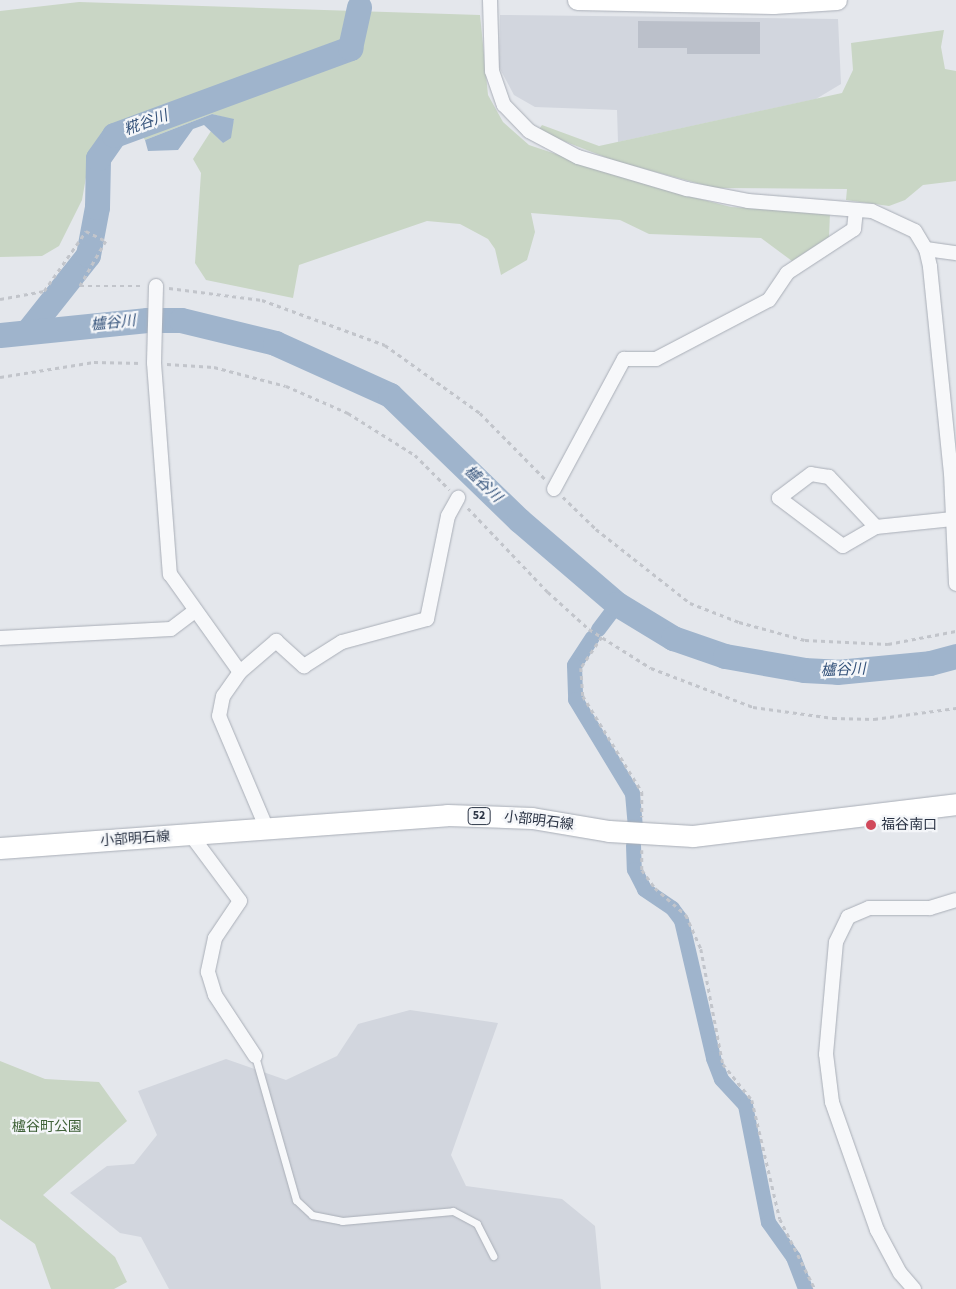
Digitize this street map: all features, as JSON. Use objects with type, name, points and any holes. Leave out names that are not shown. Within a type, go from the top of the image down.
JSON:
[{"type":"main road","name":"小部明石線","points":[[0,848],[447,815],[532,818],[642,833],[694,836],[956,804]]},
{"type":"street","points":[[490,0],[492,71],[504,105],[529,132],[578,157],[687,189],[748,201],[856,210],[895,219],[914,231],[926,249],[953,519],[956,584]]},
{"type":"street","points":[[577,0],[774,4],[837,0]]},
{"type":"street","points":[[554,489],[624,359],[656,359],[769,300],[787,273],[854,229],[856,210]]},
{"type":"street","points":[[926,249],[956,253]]},
{"type":"street","points":[[156,286],[154,364],[170,574],[240,672]]},
{"type":"street","points":[[876,527],[829,477],[811,474],[779,498],[843,546],[876,527],[953,519]]},
{"type":"street","points":[[267,829],[219,716],[223,696],[240,672],[276,641],[304,666],[342,642],[427,619],[448,516],[458,498]]},
{"type":"street","points":[[0,638],[171,629],[195,611]]},
{"type":"street","points":[[191,835],[240,902],[215,938],[208,972],[215,995],[255,1056]]},
{"type":"street","points":[[914,1289],[900,1273],[877,1230],[832,1102],[826,1054],[836,942],[848,917],[869,908],[930,908],[956,900]]},
{"type":"lane","points":[[255,1056],[296,1200],[312,1215],[342,1221],[453,1211],[477,1224],[493,1256]]},
{"type":"path","points":[[0,299],[44,291],[86,231],[106,241],[80,286],[156,286]]},
{"type":"path","points":[[0,377],[94,362],[214,367],[286,386],[348,413],[415,455],[548,592],[602,637],[651,668],[753,707],[874,719],[956,708]]},
{"type":"path","points":[[602,637],[581,668],[583,696],[642,792],[642,870],[686,915],[697,941],[723,1064],[752,1100],[780,1219],[815,1289]]},
{"type":"shaded area","points":[[500,15],[838,19],[841,84],[816,99],[618,142],[617,110],[535,107],[514,95],[499,67]]},
{"type":"shaded area","points":[[410,1010],[498,1023],[451,1155],[466,1186],[562,1199],[595,1226],[601,1289],[169,1289],[141,1237],[120,1233],[70,1193],[107,1166],[134,1164],[157,1135],[138,1091],[226,1059],[286,1080],[337,1056],[358,1024]]},
{"type":"green space","points":[[79,2],[480,15],[488,95],[503,122],[529,145],[654,187],[731,207],[830,213],[829,237],[792,261],[761,238],[649,234],[620,220],[531,213],[535,232],[527,260],[501,275],[495,249],[488,239],[460,224],[427,221],[299,265],[293,298],[206,280],[195,263],[201,173],[193,159],[211,131],[223,143],[234,120],[212,114],[145,140],[133,124],[114,127],[91,149],[82,200],[59,246],[42,256],[0,257],[0,11]]},
{"type":"green space","points":[[944,30],[941,47],[945,69],[956,71],[956,181],[923,185],[905,200],[889,206],[846,200],[847,189],[715,188],[615,161],[538,131],[542,125],[599,146],[842,93],[853,70],[851,43]]},
{"type":"green space","name":"櫨谷町公園","points":[[0,1061],[45,1079],[99,1082],[127,1121],[43,1195],[115,1257],[127,1282],[114,1289],[51,1289],[35,1244],[0,1219]]},
{"type":"water","points":[[212,114],[234,119],[231,138],[223,143],[204,125],[193,129],[178,150],[148,151],[145,140]]},
{"type":"building","points":[[638,21],[760,22],[760,54],[687,54],[687,48],[638,48]]},
{"type":"waterway","name":"糀谷川","points":[[27,332],[88,255],[97,207],[98,158],[114,135],[350,48],[359,7]]},
{"type":"waterway","name":"櫨谷川","points":[[0,335],[147,320],[181,320],[275,343],[390,395],[519,520],[617,604],[673,638],[725,656],[804,670],[837,672],[930,663],[956,656]]},
{"type":"waterway","points":[[598,629],[617,604]]},
{"type":"waterway","points":[[592,637],[574,665],[575,699],[632,793],[635,825]]},
{"type":"waterway","points":[[633,845],[634,869],[644,889],[672,908],[681,920],[713,1058],[721,1079],[745,1105],[768,1222],[793,1257],[805,1289]]},
{"type":"place","name":"福谷南口","points":[[871,825]]}]
